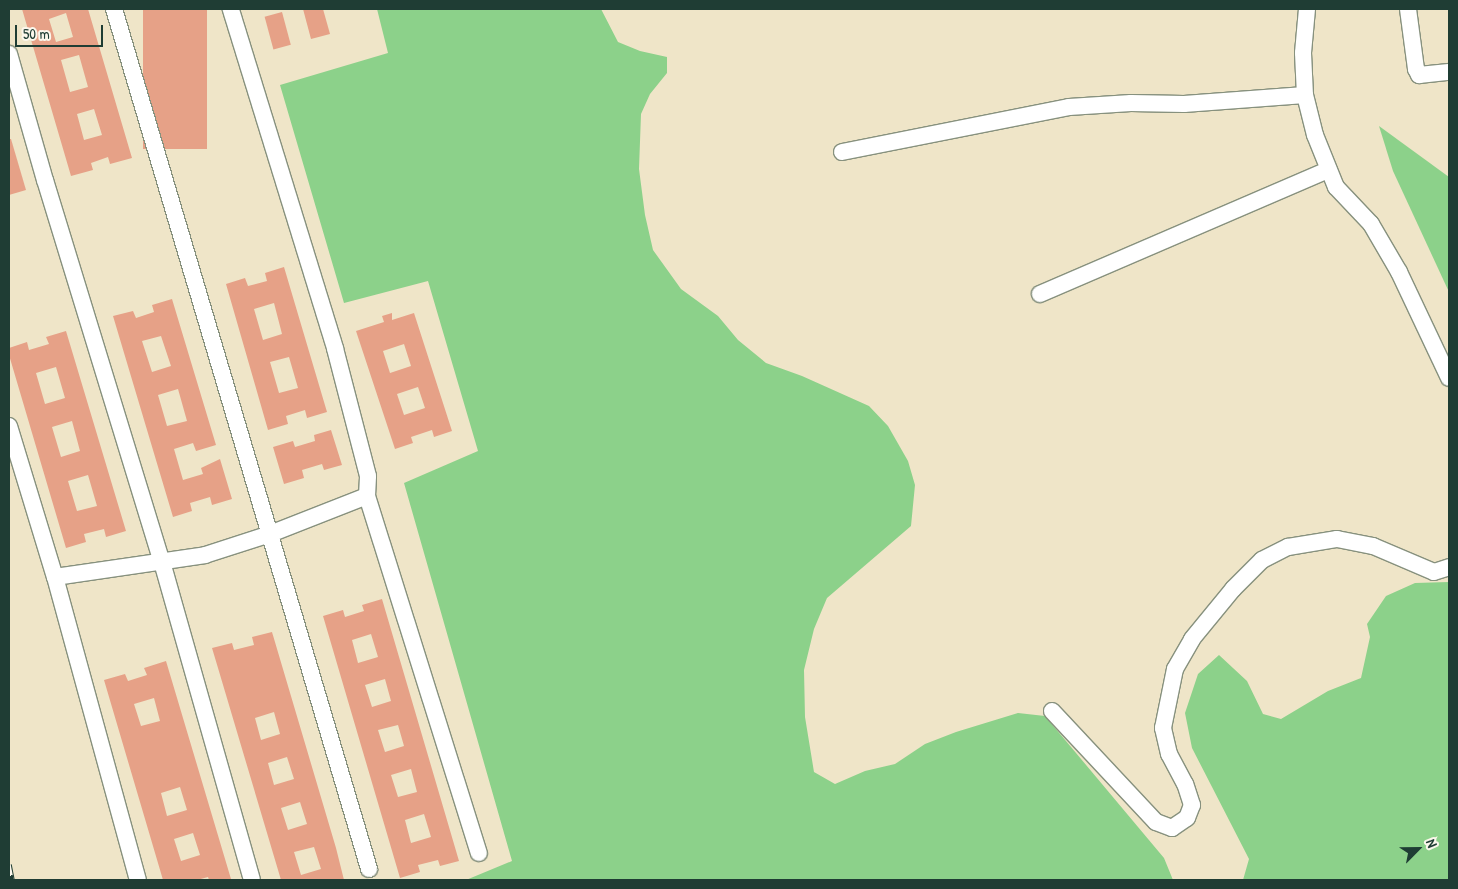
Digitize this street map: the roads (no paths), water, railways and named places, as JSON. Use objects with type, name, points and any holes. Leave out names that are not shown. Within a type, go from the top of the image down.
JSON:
[{"type":"street","points":[[114,9],[369,869]]},
{"type":"street","points":[[231,9],[335,348],[368,476],[367,496],[478,853]]},
{"type":"street","points":[[1307,9],[1303,53],[1305,95],[1315,135],[1328,170],[1336,187],[1371,224],[1399,272],[1449,378]]},
{"type":"street","points":[[1408,9],[1416,69],[1419,75],[1449,72]]},
{"type":"street","points":[[9,54],[45,180],[162,562],[252,880]]},
{"type":"street","points":[[842,152],[1069,107],[1131,103],[1201,104],[1305,95]]},
{"type":"street","points":[[1040,294],[1328,170]]},
{"type":"street","points":[[9,426],[55,576],[138,880]]},
{"type":"street","points":[[55,576],[205,555],[270,534],[367,496]]},
{"type":"street","points":[[1052,711],[1156,822],[1172,828],[1187,818],[1192,805],[1186,784],[1169,754],[1163,728],[1175,669],[1192,639],[1233,589],[1262,560],[1288,548],[1337,539],[1373,546],[1434,572],[1449,567]]},
{"type":"railway","points":[[9,865],[12,880]]}]
